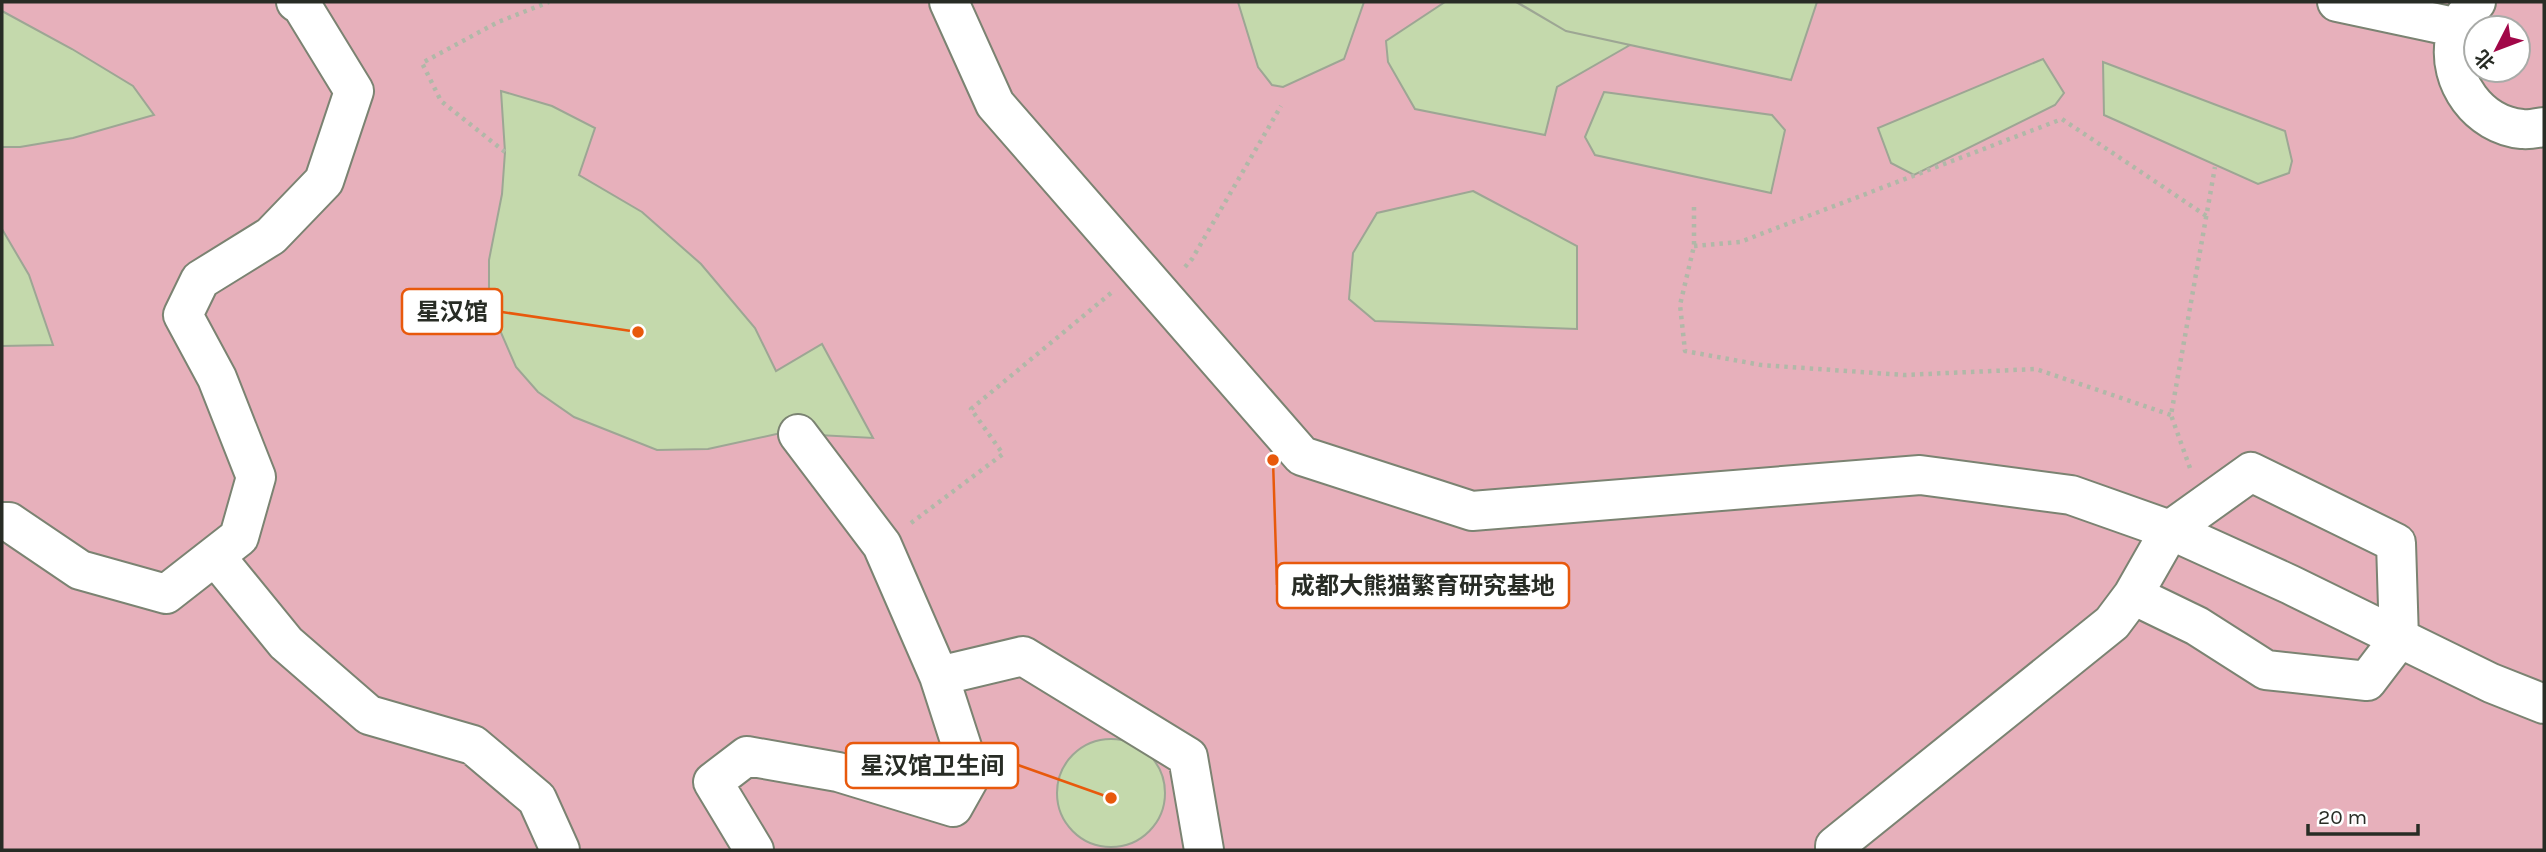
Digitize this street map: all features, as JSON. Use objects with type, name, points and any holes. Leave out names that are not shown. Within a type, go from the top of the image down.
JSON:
[{"type":"lane","points":[[2,522],[9,522],[80,570],[166,594],[239,537],[256,477],[217,378],[183,314],[200,280],[271,236],[324,181],[354,90],[302,6],[296,2]]},
{"type":"lane","points":[[949,2],[995,104],[1302,456],[1472,511],[1920,475],[2071,495],[2170,530],[2291,585],[2491,683],[2544,704]]},
{"type":"lane","points":[[2337,2],[2462,14]]},
{"type":"lane","points":[[2462,26],[2455,38],[2454,64],[2461,88],[2477,109],[2498,123],[2523,130],[2544,127]]},
{"type":"lane","points":[[754,850],[713,782],[747,756],[838,772],[953,807],[971,775],[939,676],[882,545],[798,434]]},
{"type":"lane","points":[[1835,850],[1835,846],[2112,623],[2133,595],[2170,530],[2251,472],[2396,543],[2399,639],[2367,681],[2266,670],[2197,626],[2133,595]]},
{"type":"lane","points":[[215,556],[286,643],[369,715],[473,745],[537,799],[560,850]]},
{"type":"lane","points":[[939,676],[1023,656],[1188,757],[1205,850]]},
{"type":"path","points":[[505,152],[441,101],[422,63],[498,22],[549,2]]},
{"type":"path","points":[[1192,259],[1281,106]]},
{"type":"path","points":[[1693,246],[1740,242],[2062,119],[2208,217]]},
{"type":"path","points":[[2204,505],[2171,415],[2215,167]]},
{"type":"path","points":[[1694,207],[1693,246],[1680,305],[1685,351],[1760,365],[1904,376],[2036,369],[2171,415]]},
{"type":"path","points":[[882,545],[1003,454],[971,409],[1139,270]]},
{"type":"shaded area","points":[[2,2],[2544,2],[2544,850],[2,850]]},
{"type":"building","points":[[1238,2],[1364,2],[1344,59],[1283,87],[1272,85],[1258,67]]},
{"type":"building","points":[[1445,2],[1517,2],[1566,31],[1630,45],[1557,87],[1545,135],[1415,109],[1388,62],[1386,41]]},
{"type":"building","points":[[1516,2],[1817,2],[1791,80],[1566,31]]},
{"type":"building","points":[[2,11],[133,86],[154,115],[73,138],[20,147],[2,147]]},
{"type":"building","points":[[2043,59],[2064,93],[2055,105],[1914,175],[1891,163],[1878,128]]},
{"type":"building","points":[[2103,62],[2285,131],[2292,161],[2289,173],[2258,184],[2104,115]]},
{"type":"building","points":[[501,91],[552,106],[595,128],[579,175],[642,212],[701,264],[755,328],[776,371],[822,344],[873,438],[781,433],[708,449],[657,450],[574,417],[538,392],[516,367],[489,305],[489,260],[502,194],[505,152]]},
{"type":"building","points":[[1604,92],[1772,115],[1785,130],[1771,193],[1595,155],[1585,137]]},
{"type":"building","points":[[1473,191],[1577,246],[1577,329],[1375,321],[1349,299],[1353,253],[1377,213]]},
{"type":"building","points":[[2,229],[29,275],[53,345],[2,346]]},
{"type":"building","points":[[1111,739],[1132,743],[1149,755],[1161,772],[1165,793],[1161,814],[1149,831],[1132,843],[1111,847],[1090,843],[1073,831],[1061,814],[1057,793],[1061,772],[1073,755],[1090,743]]},
{"type":"place","name":"星汉馆","points":[[638,332]]},
{"type":"place","name":"成都大熊猫繁育研究基地","points":[[1273,460]]},
{"type":"place","name":"星汉馆卫生间","points":[[1111,798]]}]
